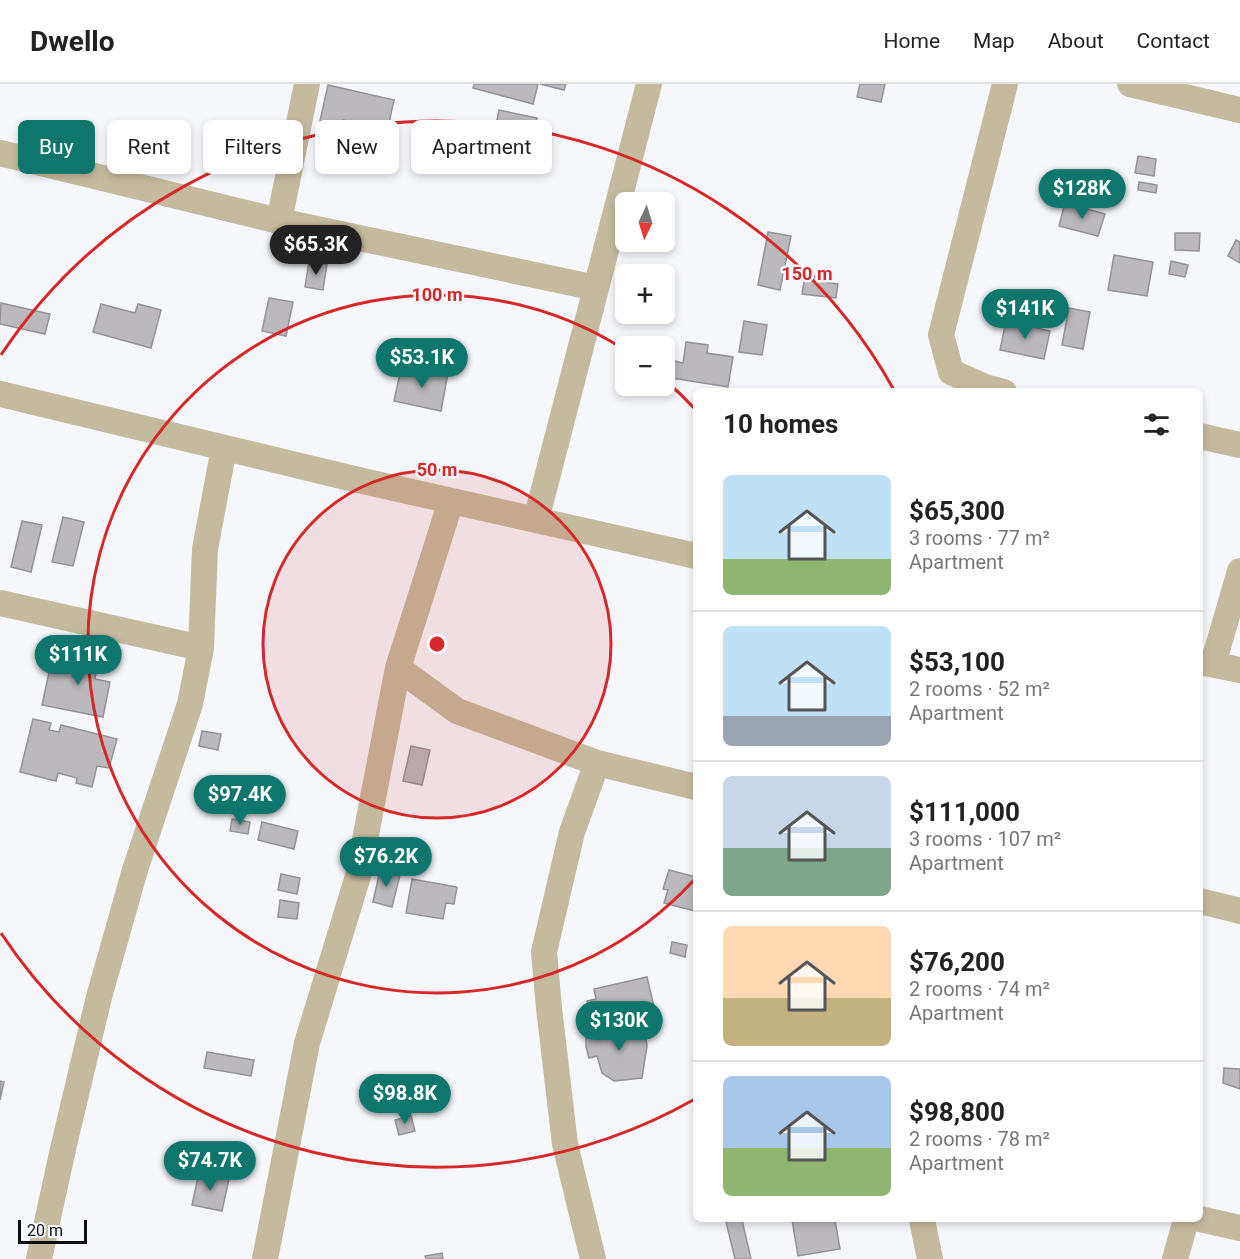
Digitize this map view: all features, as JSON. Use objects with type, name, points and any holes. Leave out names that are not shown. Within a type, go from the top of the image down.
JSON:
[{"type":"street","points":[[279,221],[307,84]]},
{"type":"street","points":[[536,520],[649,84]]},
{"type":"street","points":[[989,388],[951,372],[941,335],[1005,84]]},
{"type":"street","points":[[1130,84],[1240,110]]},
{"type":"street","points":[[0,153],[279,221],[596,288]]},
{"type":"street","points":[[0,394],[451,501],[693,555]]},
{"type":"street","points":[[1203,437],[1240,445]]},
{"type":"street","points":[[39,1259],[99,998],[135,870],[190,704],[201,648],[205,549],[224,448]]},
{"type":"street","points":[[264,1259],[307,1043],[358,876],[398,668],[451,501]]},
{"type":"street","points":[[1240,571],[1207,663],[1240,670]]},
{"type":"street","points":[[0,603],[201,648]]},
{"type":"street","points":[[398,668],[457,711],[597,763],[693,786]]},
{"type":"street","points":[[593,1259],[565,1144],[544,952],[572,832],[597,763]]},
{"type":"street","points":[[1203,902],[1240,911]]},
{"type":"street","points":[[1203,1221],[1240,1228]]},
{"type":"street","points":[[922,1222],[930,1259]]},
{"type":"street","points":[[1175,1259],[1185,1222]]},
{"type":"building","points":[[474,84],[538,84],[533,104],[473,88]]},
{"type":"building","points":[[540,84],[566,84],[564,90]]},
{"type":"building","points":[[860,84],[885,84],[881,102],[857,97]]},
{"type":"building","points":[[328,85],[394,100],[390,120],[320,120]]},
{"type":"building","points":[[499,110],[537,118],[537,120],[497,120]]},
{"type":"building","points":[[1138,156],[1156,159],[1154,176],[1135,173]]},
{"type":"building","points":[[1139,182],[1157,185],[1156,193],[1138,190]]},
{"type":"building","points":[[1065,203],[1105,214],[1098,236],[1059,226]]},
{"type":"building","points":[[768,232],[791,236],[780,290],[758,285]]},
{"type":"building","points":[[1175,233],[1200,233],[1199,251],[1175,250]]},
{"type":"building","points":[[1236,240],[1240,242],[1240,263],[1228,256]]},
{"type":"building","points":[[1114,255],[1153,262],[1147,296],[1108,290]]},
{"type":"building","points":[[309,261],[327,264],[323,290],[305,287]]},
{"type":"building","points":[[1171,261],[1188,265],[1185,277],[1169,274]]},
{"type":"building","points":[[805,275],[825,277],[824,282],[838,284],[836,298],[802,294]]},
{"type":"building","points":[[269,298],[293,302],[286,336],[262,331]]},
{"type":"building","points":[[1,303],[50,314],[45,334],[0,324]]},
{"type":"building","points":[[101,304],[135,313],[138,304],[161,310],[151,348],[93,332]]},
{"type":"building","points":[[1069,308],[1090,312],[1083,349],[1062,345]]},
{"type":"building","points":[[744,321],[767,325],[762,355],[739,352]]},
{"type":"building","points":[[1006,321],[1050,331],[1044,359],[1000,350]]},
{"type":"building","points":[[686,342],[708,345],[707,353],[733,357],[728,387],[675,378],[675,361],[683,363]]},
{"type":"building","points":[[421,368],[448,373],[441,411],[394,401],[401,369],[420,373]]},
{"type":"building","points":[[63,517],[84,522],[73,566],[52,562]]},
{"type":"building","points":[[22,521],[42,525],[31,572],[11,567]]},
{"type":"building","points":[[79,652],[107,657],[105,669],[96,673],[95,679],[110,682],[103,717],[42,705],[51,663],[74,667],[72,676],[74,677]]},
{"type":"building","points":[[33,719],[51,723],[49,730],[59,732],[61,725],[117,739],[109,768],[97,766],[92,787],[76,783],[77,778],[58,773],[56,781],[20,772]]},
{"type":"building","points":[[202,731],[221,734],[218,750],[199,746]]},
{"type":"building","points":[[411,746],[430,750],[422,785],[403,781]]},
{"type":"building","points":[[232,819],[250,822],[248,834],[230,831]]},
{"type":"building","points":[[262,822],[298,831],[294,849],[258,840]]},
{"type":"building","points":[[380,870],[400,875],[392,907],[373,902]]},
{"type":"building","points":[[669,870],[693,876],[693,910],[664,903],[668,890],[663,889]]},
{"type":"building","points":[[281,874],[300,878],[297,894],[278,890]]},
{"type":"building","points":[[412,879],[457,887],[454,904],[446,903],[443,919],[406,913]]},
{"type":"building","points":[[280,900],[299,903],[297,919],[278,917]]},
{"type":"building","points":[[672,942],[687,945],[685,957],[670,953]]},
{"type":"building","points":[[647,977],[655,1011],[593,1025],[587,1001],[596,999],[594,989]]},
{"type":"building","points":[[644,1025],[647,1046],[642,1078],[614,1081],[602,1073],[597,1056],[589,1058],[586,1037],[593,1031]]},
{"type":"building","points":[[207,1052],[254,1060],[251,1076],[204,1068]]},
{"type":"building","points":[[1224,1068],[1240,1069],[1240,1089],[1223,1083]]},
{"type":"building","points":[[0,1081],[4,1082],[0,1100]]},
{"type":"building","points":[[411,1116],[415,1131],[399,1135],[395,1120]]},
{"type":"building","points":[[199,1173],[229,1179],[222,1211],[192,1205]]},
{"type":"building","points":[[726,1222],[742,1222],[751,1259],[735,1259]]},
{"type":"building","points":[[792,1222],[835,1222],[840,1249],[798,1256]]},
{"type":"building","points":[[442,1253],[443,1259],[426,1259],[425,1256]]}]
